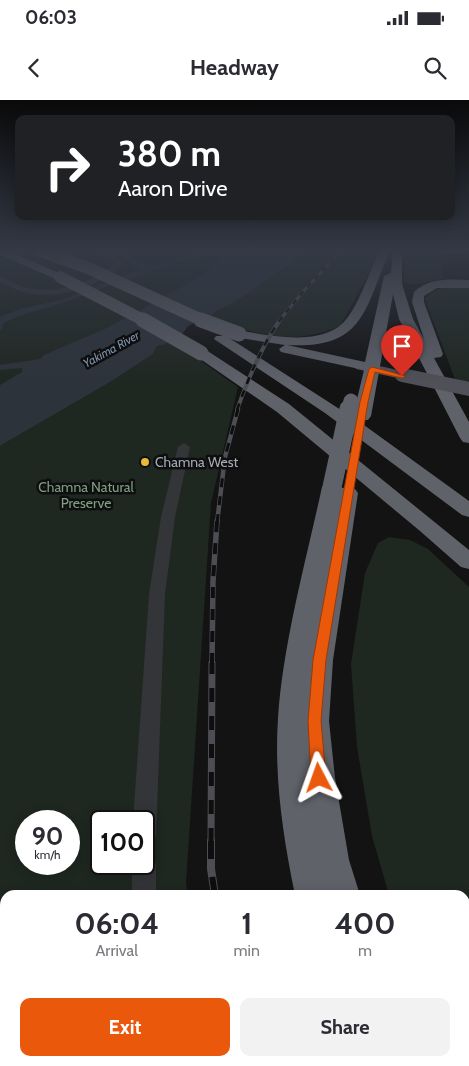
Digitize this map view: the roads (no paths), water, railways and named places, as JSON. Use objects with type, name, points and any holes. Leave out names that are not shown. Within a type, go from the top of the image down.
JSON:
[{"type":"highway","points":[[96,295],[201,353],[282,408],[428,526],[469,562]]},
{"type":"highway","points":[[137,295],[222,339],[331,409],[469,511]]},
{"type":"highway","points":[[147,295],[208,323],[278,347],[367,368]]},
{"type":"highway","points":[[239,334],[277,341],[298,341],[317,339],[342,332],[352,322],[367,295]]},
{"type":"highway","points":[[312,890],[294,781],[292,733],[294,696],[300,653],[340,490],[358,402],[384,295]]},
{"type":"highway","points":[[399,295],[406,319],[469,438]]},
{"type":"highway","points":[[418,295],[418,302],[456,415]]},
{"type":"highway","points":[[340,490],[314,721],[319,778],[332,860],[341,890]]},
{"type":"main road","points":[[367,368],[469,389]]},
{"type":"lane","points":[[145,810],[157,594],[168,517],[184,447]]},
{"type":"lane","points":[[144,875],[144,890]]},
{"type":"water","points":[[74,295],[84,295],[24,314],[5,322],[0,330],[0,317],[20,309],[61,300]]},
{"type":"water","name":"Yakima River","points":[[168,295],[245,295],[188,326],[182,334],[165,344],[157,346],[153,354],[112,381],[0,446],[0,385],[22,372],[22,368],[0,370],[0,365],[40,359],[44,355],[109,327]]},
{"type":"railway","points":[[279,321],[300,295]]},
{"type":"railway","points":[[237,410],[256,364],[280,320]]},
{"type":"railway","points":[[217,523],[225,457],[238,409]]},
{"type":"railway","points":[[212,664],[213,581],[217,521]]},
{"type":"railway","points":[[211,842],[212,663]]},
{"type":"railway","points":[[211,842],[211,869],[214,890]]},
{"type":"place","name":"Chamna West","points":[[145,462]]},
{"type":"park label","name":"Chamna Natural Preserve","points":[[86,496]]}]
